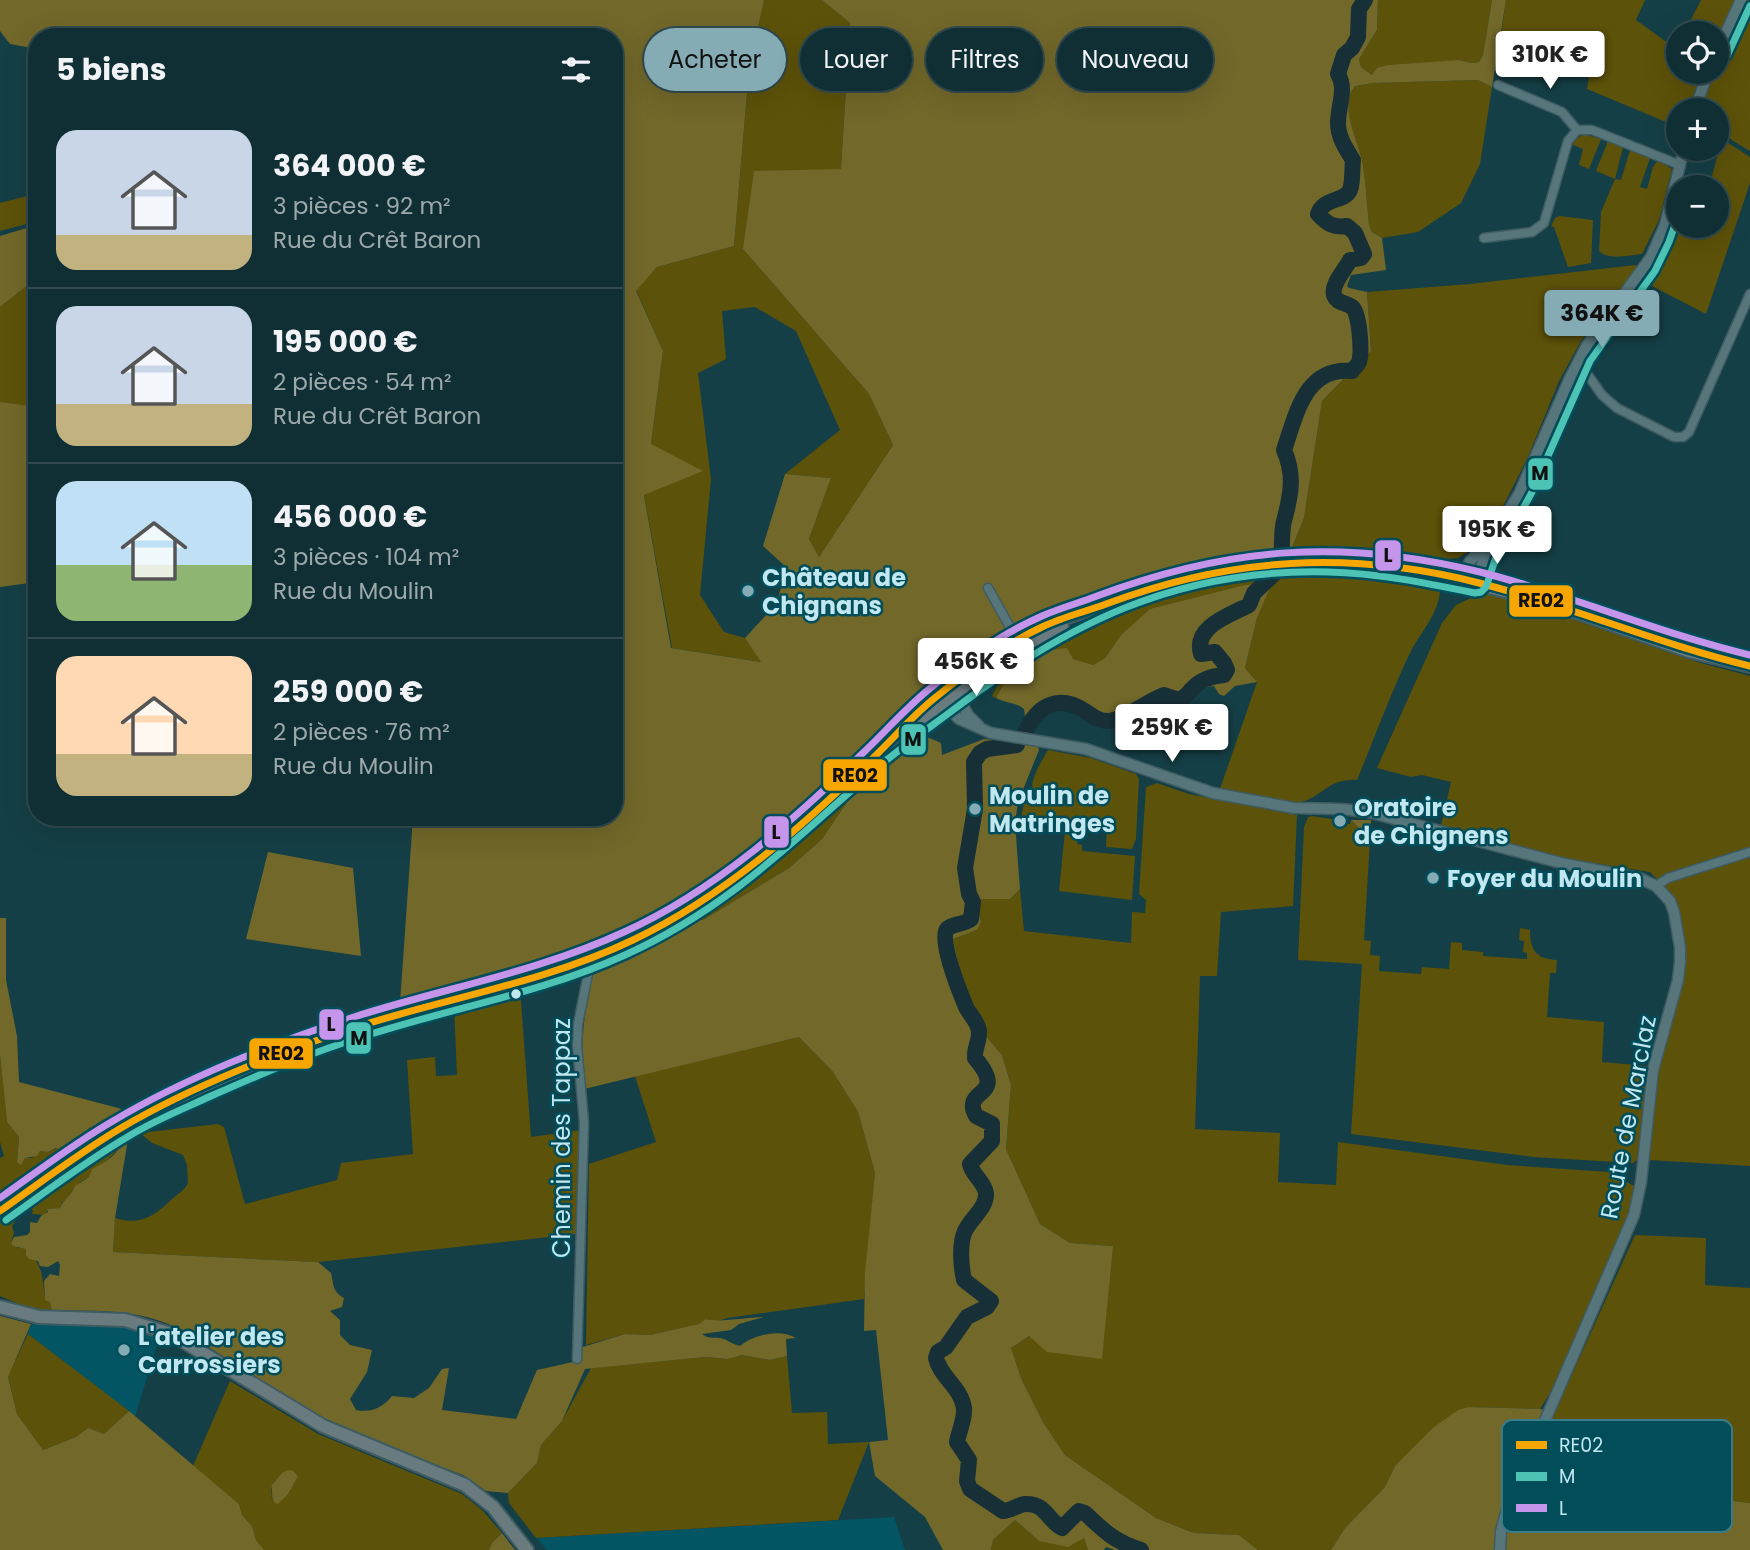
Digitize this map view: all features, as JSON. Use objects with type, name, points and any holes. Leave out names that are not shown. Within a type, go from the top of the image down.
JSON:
[{"type":"main road","points":[[0,1210],[117,1130],[249,1068],[367,1023],[586,960],[669,921],[727,884],[782,840],[876,755],[906,722],[1050,624],[1139,591],[1211,573],[1283,563],[1330,561],[1464,575],[1679,648],[1750,666]]},
{"type":"main road","points":[[1,1306],[39,1317],[125,1320],[171,1334],[323,1426],[465,1485],[492,1507],[527,1550]]},
{"type":"street","points":[[1729,26],[1741,0]]},
{"type":"street","points":[[1498,85],[1562,112],[1577,130]]},
{"type":"street","points":[[1577,130],[1592,130],[1680,165]]},
{"type":"street","points":[[1484,238],[1532,232],[1544,223],[1568,141],[1577,130]]},
{"type":"street","points":[[1477,578],[1491,540],[1528,476],[1578,360],[1651,257],[1665,225],[1681,161]]},
{"type":"street","points":[[1578,360],[1602,395],[1617,408],[1674,437],[1683,437],[1689,432],[1750,294]]},
{"type":"street","points":[[1464,575],[1472,558],[1491,540]]},
{"type":"street","points":[[988,588],[1020,645]]},
{"type":"street","points":[[953,690],[968,715],[982,729]]},
{"type":"street","points":[[940,700],[959,719],[982,729],[1001,735],[1086,749],[1186,785],[1237,799],[1301,809],[1357,810],[1565,864],[1639,878],[1657,886],[1668,878],[1750,852]]},
{"type":"street","name":"Route de Marclaz","points":[[1545,1420],[1628,1235],[1638,1197],[1653,1070],[1676,988],[1680,962],[1674,912],[1670,901],[1657,886]]},
{"type":"street","name":"Chemin des Tappaz","points":[[577,1359],[584,1122],[577,1045],[579,1016],[588,974],[586,960]]},
{"type":"street","name":"Route de Marclaz","points":[[1500,1550],[1502,1525]]},
{"type":"shaded area","points":[[0,0],[764,0],[758,28],[644,28],[644,91],[747,91],[734,246],[657,267],[636,291],[663,351],[651,444],[703,471],[644,495],[671,648],[761,662],[745,638],[777,603],[786,567],[763,546],[785,474],[831,478],[809,539],[819,557],[893,445],[869,394],[743,249],[754,171],[841,169],[846,91],[912,91],[912,28],[850,28],[850,23],[822,0],[1378,0],[1377,30],[1359,59],[1361,67],[1372,75],[1377,68],[1389,65],[1459,60],[1479,62],[1483,55],[1492,0],[1506,0],[1492,87],[1478,80],[1373,83],[1355,86],[1350,94],[1349,114],[1363,165],[1369,225],[1372,232],[1382,238],[1386,270],[1351,275],[1347,286],[1367,292],[1371,351],[1322,401],[1304,518],[1291,550],[1208,560],[1136,577],[1063,605],[996,643],[890,730],[794,815],[683,901],[595,942],[513,970],[400,1003],[412,826],[623,826],[623,28],[28,28],[28,47],[10,44],[0,31]]},
{"type":"shaded area","points":[[764,0],[822,0],[850,23],[850,28],[800,28],[800,91],[846,91],[841,169],[743,249],[869,394],[893,445],[819,557],[809,539],[831,478],[785,474],[840,430],[796,331],[755,307],[722,311],[726,359],[698,373],[711,479],[700,595],[724,632],[745,638],[762,662],[672,648],[644,494],[702,471],[651,445],[663,351],[636,290],[657,267],[734,246],[747,91],[786,91],[786,28],[758,28]]},
{"type":"shaded area","points":[[1378,0],[1492,0],[1483,55],[1479,62],[1459,60],[1372,75],[1361,67],[1359,59],[1377,30]]},
{"type":"shaded area","points":[[1506,0],[1645,0],[1636,20],[1666,42],[1666,84],[1698,84],[1692,98],[1666,98],[1666,122],[1587,89],[1589,78],[1500,41]]},
{"type":"shaded area","points":[[1701,0],[1735,0],[1726,21],[1690,21]]},
{"type":"shaded area","points":[[1746,0],[1750,0],[1750,151],[1729,137],[1729,98],[1705,98],[1709,84],[1729,84],[1729,44]]},
{"type":"shaded area","points":[[1478,80],[1492,87],[1480,164],[1461,203],[1418,232],[1382,238],[1372,232],[1363,165],[1349,114],[1350,95],[1355,86],[1373,83]]},
{"type":"shaded area","points":[[1583,134],[1601,139],[1589,169],[1579,165],[1583,149],[1573,145]]},
{"type":"shaded area","points":[[1608,141],[1623,147],[1615,179],[1596,171]]},
{"type":"shaded area","points":[[1729,144],[1750,157],[1750,183],[1706,314],[1650,285],[1666,232],[1666,238],[1729,238],[1729,175],[1712,175],[1716,161],[1729,161]]},
{"type":"shaded area","points":[[1630,150],[1650,158],[1640,187],[1647,189],[1653,167],[1658,160],[1672,169],[1670,175],[1666,175],[1666,193],[1659,220],[1642,254],[1614,257],[1599,251],[1601,212],[1615,179],[1621,180]]},
{"type":"shaded area","points":[[27,196],[28,224],[0,231],[0,203]]},
{"type":"shaded area","points":[[1559,216],[1593,220],[1591,263],[1568,267],[1554,227],[1551,226]]},
{"type":"shaded area","points":[[28,228],[28,285],[0,307],[0,236]]},
{"type":"shaded area","points":[[1636,265],[1638,267],[1581,341],[1559,381],[1528,457],[1499,514],[1471,550],[1458,558],[1444,559],[1372,550],[1291,550],[1304,518],[1322,401],[1371,351],[1367,292],[1470,284]]},
{"type":"shaded area","points":[[28,285],[28,406],[0,402],[0,307]]},
{"type":"shaded area","points":[[0,402],[28,406],[28,583],[0,587]]},
{"type":"shaded area","points":[[1342,572],[1424,580],[1440,588],[1439,597],[1434,613],[1411,651],[1357,780],[1338,782],[1305,801],[1279,802],[1220,789],[1257,682],[1245,668],[1257,618],[1271,583],[1121,635],[1105,658],[1093,665],[1050,649],[1017,666],[996,698],[992,696],[1008,664],[1097,620],[1165,595],[1228,580],[1267,575]]},
{"type":"shaded area","points":[[1272,583],[1257,618],[1245,668],[1257,682],[1235,686],[1224,696],[1219,694],[1214,686],[1197,689],[1191,701],[1180,706],[1160,700],[1155,713],[1108,725],[1098,723],[1075,709],[1059,709],[1045,716],[1028,734],[1023,733],[1026,723],[1024,709],[996,698],[1015,668],[1031,656],[1067,648],[1073,659],[1093,665],[1105,658],[1121,635],[1150,609],[1245,585]]},
{"type":"shaded area","points":[[1482,593],[1511,598],[1697,662],[1750,676],[1750,1166],[1649,1160],[1661,1053],[1684,976],[1686,951],[1682,925],[1671,893],[1650,872],[1563,858],[1441,826],[1451,782],[1422,775],[1411,777],[1377,768],[1442,623],[1456,605]]},
{"type":"shaded area","points":[[925,736],[941,743],[942,755],[984,739],[1034,745],[1039,750],[1018,802],[1015,823],[1020,889],[1010,899],[982,899],[977,904],[981,922],[977,930],[953,939],[966,998],[989,1040],[1002,1055],[1011,1085],[1006,1149],[1040,1224],[1070,1243],[1113,1246],[1102,1359],[1047,1352],[1029,1336],[1011,1348],[1021,1378],[1043,1422],[1065,1455],[1156,1518],[1194,1533],[1239,1535],[1258,1550],[1115,1550],[1106,1547],[1104,1550],[1088,1550],[1084,1538],[1068,1547],[1039,1541],[1015,1520],[993,1540],[991,1550],[943,1550],[925,1517],[875,1476],[869,1442],[888,1440],[876,1330],[864,1331],[865,1273],[875,1173],[858,1112],[833,1072],[799,1037],[584,1089],[584,1027],[593,966],[688,920],[703,920],[789,868],[822,839],[862,780],[904,743],[914,737]]},
{"type":"shaded area","points":[[1048,750],[1091,758],[1136,774],[1139,779],[1136,839],[1132,849],[1106,847],[1107,827],[1103,823],[1088,821],[1086,837],[1078,836],[1077,844],[1082,845],[1082,851],[1135,856],[1132,900],[1059,891],[1066,821],[1021,817],[1024,804],[1037,799],[1037,795],[1033,794],[1033,783],[1036,771]]},
{"type":"shaded area","points":[[862,780],[822,839],[789,868],[703,920],[688,920],[768,861]]},
{"type":"shaded area","points":[[1157,783],[1189,794],[1297,815],[1293,906],[1221,912],[1217,976],[1200,976],[1195,1129],[1280,1133],[1278,1182],[1336,1185],[1338,1142],[1507,1165],[1609,1172],[1634,1186],[1626,1223],[1550,1393],[1540,1409],[1469,1407],[1395,1466],[1385,1487],[1345,1528],[1331,1550],[1258,1550],[1239,1535],[1194,1533],[1156,1518],[1065,1455],[1043,1422],[1021,1378],[1011,1348],[1029,1336],[1113,1246],[1070,1243],[1040,1224],[1006,1149],[1011,1085],[1002,1055],[989,1040],[966,998],[953,939],[977,930],[981,921],[977,904],[982,899],[1010,899],[1020,889],[1024,931],[1131,943],[1132,912],[1145,913],[1146,900],[1139,894],[1146,787]]},
{"type":"shaded area","points":[[1308,817],[1350,824],[1351,820],[1370,840],[1364,940],[1371,941],[1370,955],[1380,956],[1379,971],[1421,974],[1422,967],[1449,969],[1451,942],[1462,943],[1462,950],[1483,952],[1483,956],[1527,959],[1527,953],[1523,952],[1524,941],[1519,940],[1520,928],[1530,930],[1531,943],[1536,952],[1544,958],[1557,960],[1556,973],[1550,973],[1547,1017],[1604,1022],[1602,1062],[1647,1066],[1637,1160],[1633,1163],[1533,1157],[1351,1134],[1362,964],[1298,960],[1304,827]]},
{"type":"shaded area","points":[[1351,820],[1371,820],[1370,840]]},
{"type":"shaded area","points":[[268,852],[353,868],[361,956],[246,939]]},
{"type":"shaded area","points":[[0,918],[6,918],[6,980],[17,1036],[19,1082],[122,1109],[119,1121],[113,1128],[100,1130],[91,1127],[86,1138],[82,1138],[78,1143],[66,1145],[61,1150],[56,1148],[48,1152],[40,1151],[37,1156],[25,1158],[21,1165],[17,1162],[19,1137],[7,1122],[0,1055]]},
{"type":"shaded area","points":[[520,988],[531,1137],[581,1130],[576,1234],[318,1262],[113,1252],[115,1218],[132,1221],[153,1215],[188,1183],[187,1165],[183,1155],[152,1143],[140,1133],[218,1124],[224,1127],[245,1204],[337,1180],[341,1163],[413,1154],[407,1060],[435,1057],[436,1076],[457,1075],[454,1005]]},
{"type":"shaded area","points":[[799,1037],[833,1072],[858,1112],[875,1173],[864,1299],[727,1318],[716,1322],[706,1319],[700,1324],[650,1335],[625,1334],[586,1345],[589,1164],[656,1142],[635,1076]]},
{"type":"shaded area","points":[[0,1055],[7,1122],[19,1137],[17,1161],[21,1165],[25,1158],[32,1158],[40,1151],[48,1152],[87,1136],[91,1127],[100,1130],[113,1128],[0,1203],[0,1158],[4,1156],[0,1142]]},
{"type":"shaded area","points":[[129,1133],[115,1218],[113,1252],[318,1262],[331,1273],[335,1290],[344,1298],[342,1307],[330,1311],[340,1320],[340,1335],[350,1345],[372,1350],[367,1372],[350,1399],[356,1410],[376,1409],[392,1396],[414,1398],[429,1388],[442,1369],[449,1368],[442,1410],[516,1419],[537,1370],[573,1362],[573,1350],[625,1334],[650,1335],[699,1324],[706,1319],[764,1317],[739,1324],[731,1330],[702,1334],[740,1346],[767,1334],[783,1333],[796,1338],[786,1339],[787,1356],[770,1360],[742,1355],[727,1359],[705,1357],[585,1369],[562,1421],[541,1445],[537,1463],[508,1493],[486,1491],[463,1475],[357,1435],[321,1418],[180,1329],[164,1322],[132,1314],[102,1311],[52,1311],[50,1302],[45,1300],[44,1281],[50,1274],[59,1276],[58,1261],[48,1267],[40,1266],[38,1261],[29,1259],[26,1249],[11,1243],[14,1237],[27,1235],[30,1232],[30,1222],[37,1223],[41,1216],[48,1212],[47,1209],[60,1208],[75,1186],[89,1177],[92,1169],[112,1157],[119,1148],[122,1137]]},
{"type":"shaded area","points":[[122,1137],[120,1148],[80,1182],[60,1208],[48,1209],[45,1215],[32,1214],[33,1210],[29,1208],[12,1226],[14,1233],[11,1243],[18,1248],[24,1247],[35,1259],[42,1276],[45,1299],[50,1302],[52,1311],[28,1308],[0,1296],[0,1219]]},
{"type":"shaded area","points":[[1635,1235],[1706,1238],[1705,1285],[1750,1288],[1750,1503],[1732,1501],[1732,1420],[1552,1420]]},
{"type":"shaded area","points":[[0,1316],[31,1324],[8,1377],[17,1414],[43,1450],[76,1437],[88,1428],[104,1434],[129,1411],[239,1504],[242,1515],[252,1526],[256,1540],[264,1550],[0,1550]]},
{"type":"shaded area","points":[[31,1324],[122,1326],[160,1335],[135,1417],[28,1334]]},
{"type":"shaded area","points":[[28,1334],[129,1411],[104,1434],[88,1428],[76,1437],[43,1450],[17,1414],[8,1376]]},
{"type":"shaded area","points":[[742,1355],[770,1360],[787,1356],[792,1413],[827,1412],[828,1444],[869,1442],[838,1520],[536,1538],[509,1503],[508,1493],[537,1463],[541,1445],[562,1421],[591,1368],[705,1357],[726,1359]]},
{"type":"shaded area","points":[[230,1381],[318,1434],[462,1494],[482,1510],[502,1533],[489,1550],[264,1550],[256,1540],[252,1526],[242,1515],[239,1504],[193,1466]],"holes":[[[282,1473],[294,1480],[288,1494],[272,1500],[271,1486]]]},
{"type":"shaded area","points":[[1469,1407],[1540,1409],[1555,1412],[1552,1420],[1502,1420],[1502,1532],[1732,1532],[1732,1501],[1750,1503],[1750,1550],[1331,1550],[1345,1528],[1385,1487],[1395,1466],[1434,1427],[1458,1410]]},
{"type":"shaded area","points":[[288,1470],[298,1476],[288,1494],[278,1504],[275,1503],[271,1486]]},
{"type":"shaded area","points":[[894,1517],[905,1550],[547,1550],[536,1538]]},
{"type":"shaded area","points":[[1015,1520],[1039,1541],[1084,1538],[1088,1550],[991,1550],[993,1540]]},
{"type":"shaded area","points":[[502,1533],[515,1550],[489,1550],[492,1543]]},
{"type":"waterway","points":[[1281,555],[1283,525],[1291,485],[1290,468],[1284,450],[1298,408],[1313,385],[1323,376],[1352,371],[1360,357],[1360,333],[1355,311],[1350,305],[1337,300],[1334,291],[1336,282],[1350,260],[1361,258],[1364,254],[1355,233],[1347,226],[1331,224],[1318,214],[1329,202],[1347,194],[1351,187],[1353,160],[1338,128],[1342,92],[1338,74],[1344,55],[1358,37],[1359,9],[1365,0]]},
{"type":"waterway","points":[[1025,733],[1036,715],[1049,705],[1066,703],[1100,720],[1110,721],[1164,695],[1179,700],[1202,681],[1224,675],[1227,670],[1215,652],[1201,654],[1203,636],[1215,623],[1249,605],[1254,593],[1277,571]]},
{"type":"waterway","points":[[1017,745],[987,749],[980,753],[974,762],[975,809],[965,868],[973,902],[971,919],[949,927],[945,935],[955,980],[978,1028],[975,1058],[988,1080],[986,1087],[974,1100],[973,1107],[976,1116],[992,1124],[992,1141],[970,1164],[985,1189],[986,1198],[963,1236],[962,1268],[964,1280],[991,1301],[987,1307],[967,1317],[936,1358],[964,1408],[957,1442],[969,1460],[967,1481],[970,1489],[1003,1511],[1025,1504],[1038,1506],[1062,1528],[1079,1511],[1085,1513],[1110,1535],[1141,1550]]},
{"type":"transit line","name":"M","points":[[1729,52],[1750,6]]},
{"type":"transit line","name":"M","points":[[6,1220],[82,1166],[139,1130],[249,1080],[345,1042],[561,980],[625,955],[661,937],[726,896],[755,874],[889,758],[993,681],[1080,628],[1125,608],[1172,591],[1221,580],[1273,573],[1365,574],[1481,592],[1486,587],[1495,560],[1532,492],[1590,361],[1655,271],[1670,238]]},
{"type":"transit line","name":"L","points":[[0,1198],[69,1149],[140,1105],[230,1063],[354,1017],[558,958],[624,932],[658,915],[722,875],[782,828],[920,697],[982,649],[1042,616],[1145,580],[1193,567],[1286,553],[1333,552],[1430,561],[1514,581],[1682,636],[1750,655]]},
{"type":"transit line","name":"RE02","points":[[0,1211],[121,1128],[208,1084],[270,1058],[363,1025],[568,967],[666,923],[730,882],[790,835],[911,719],[987,659],[1050,623],[1153,588],[1199,576],[1291,564],[1337,563],[1431,572],[1513,592],[1682,647],[1750,666]]},
{"type":"place","name":"Château de Chignans","points":[[748,591]]},
{"type":"place","name":"Moulin de Matringes","points":[[975,809]]},
{"type":"place","name":"Oratoire de Chignens","points":[[1340,821]]},
{"type":"place","name":"Foyer du Moulin","points":[[1433,878]]},
{"type":"place","name":"L'atelier des Carrossiers","points":[[124,1350]]}]
